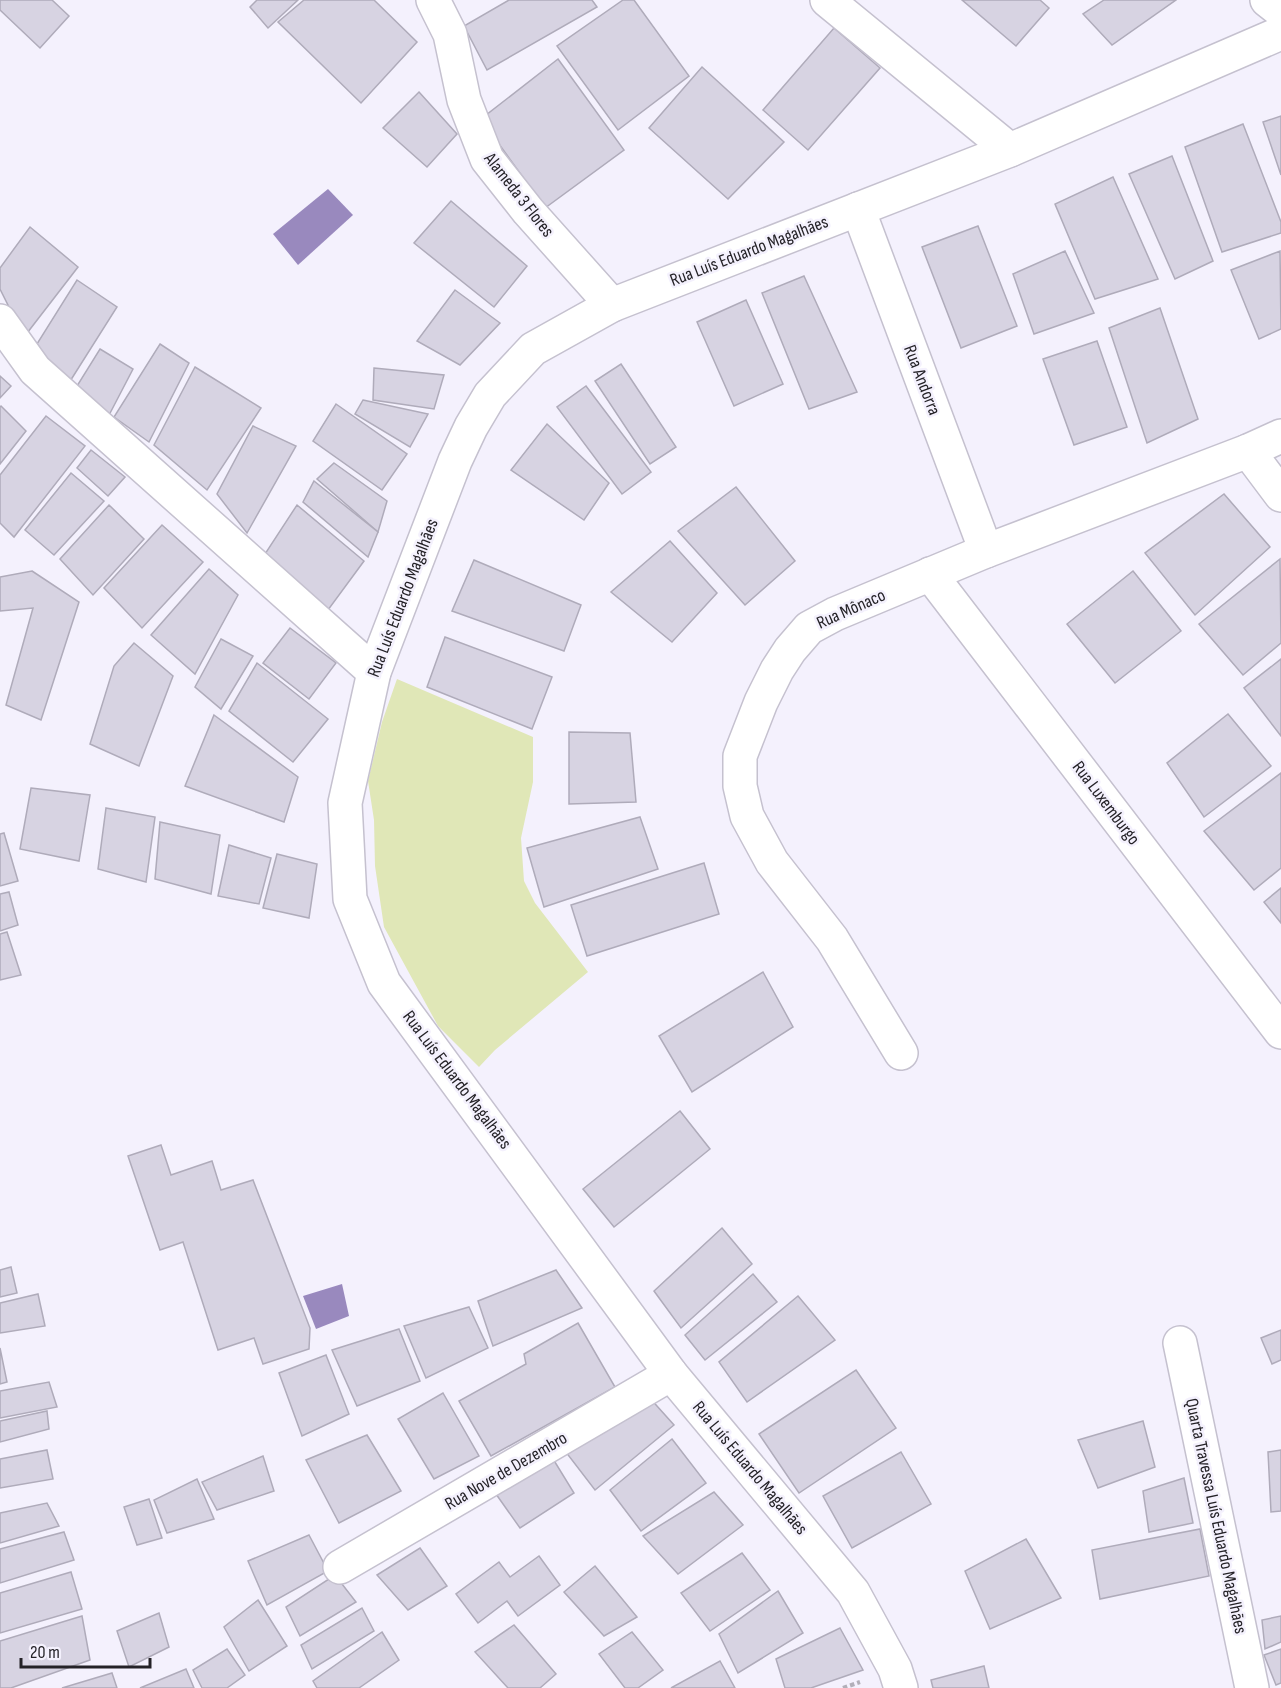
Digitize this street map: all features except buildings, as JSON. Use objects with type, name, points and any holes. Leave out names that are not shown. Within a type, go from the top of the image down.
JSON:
[{"type":"street","name":"Alameda 3 Flores","points":[[433,0],[450,34],[464,100],[487,159],[528,211],[612,305]]},
{"type":"street","points":[[827,0],[1010,150]]},
{"type":"street","points":[[1267,0],[1281,11]]},
{"type":"street","name":"Rua Luís Eduardo Magalhães","points":[[901,1688],[895,1670],[853,1592],[671,1374],[384,983],[350,899],[345,803],[374,672],[455,461],[471,427],[490,395],[533,349],[612,305],[1010,150],[1281,33]]},
{"type":"street","name":"Rua Andorra","points":[[858,209],[986,551]]},
{"type":"street","points":[[0,321],[35,370],[374,672]]},
{"type":"street","name":"Rua Mônaco","points":[[900,1053],[832,939],[772,862],[747,816],[740,786],[740,756],[761,702],[777,670],[809,628],[835,614],[986,551],[1248,451],[1281,436]]},
{"type":"street","points":[[1248,451],[1281,495]]},
{"type":"street","name":"Rua Luxemburgo","points":[[930,574],[1281,1032]]},
{"type":"street","name":"Quarta Travessa Luís Eduardo Magalhães","points":[[1180,1343],[1251,1688]]},
{"type":"street","name":"Rua Nove de Dezembro","points":[[340,1567],[671,1374]]},
{"type":"green space","points":[[397,679],[533,737],[533,782],[521,838],[524,881],[535,903],[588,972],[495,1050],[479,1067],[438,1026],[384,927],[375,866],[374,820],[368,781],[382,722]]},
{"type":"shaded area","points":[[328,189],[353,215],[298,265],[273,234]]},
{"type":"shaded area","points":[[342,1284],[349,1316],[316,1329],[303,1296]]}]
